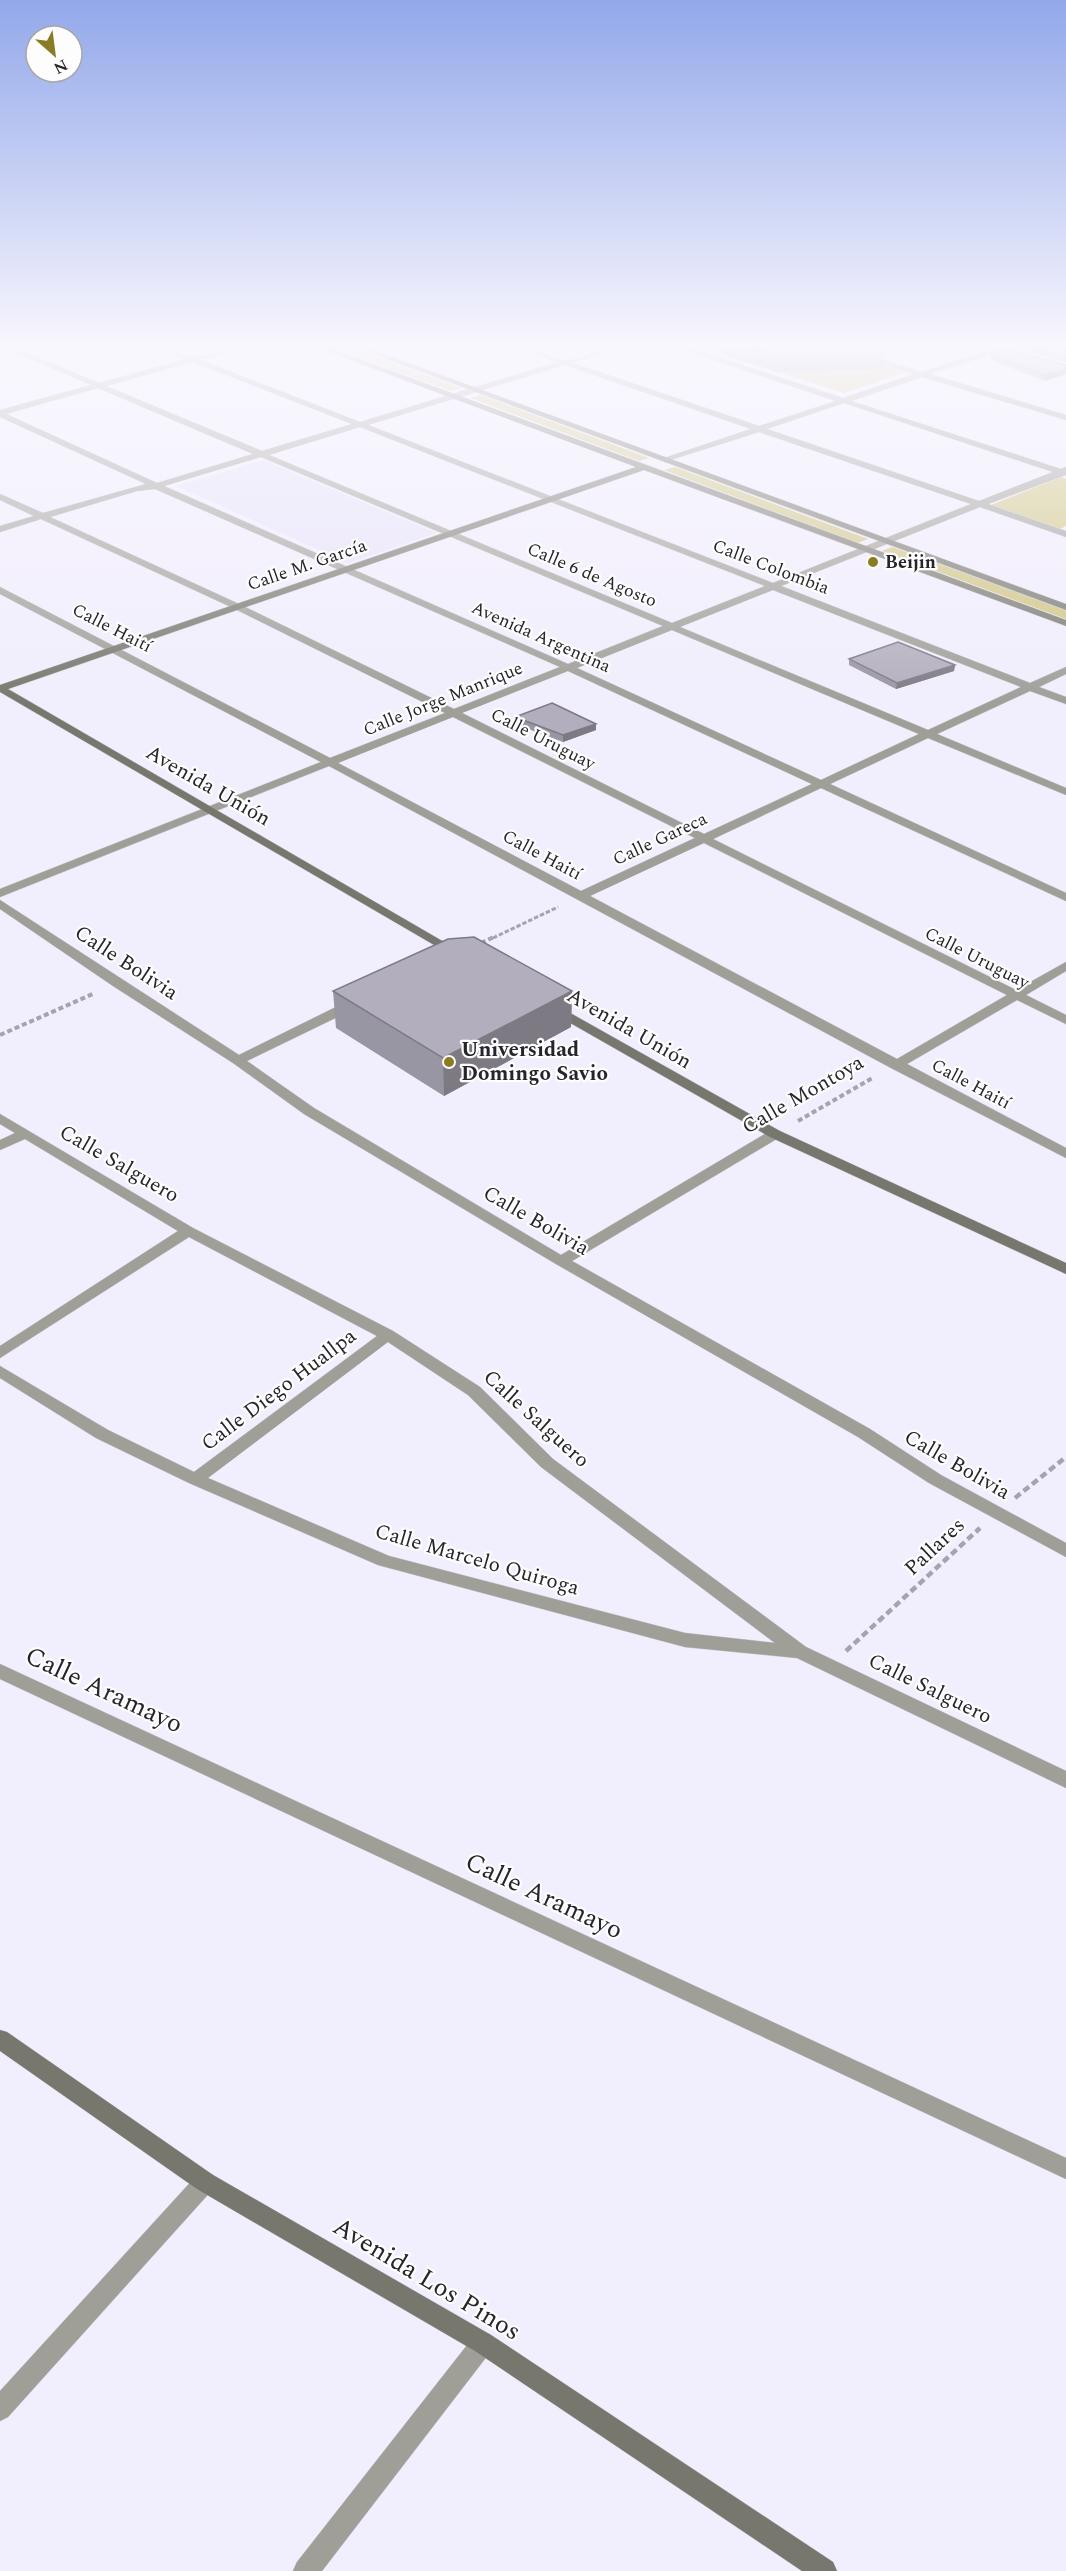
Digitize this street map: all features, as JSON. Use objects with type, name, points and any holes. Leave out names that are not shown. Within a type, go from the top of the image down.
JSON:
[{"type":"main road","points":[[644,467],[1066,623]]},
{"type":"main road","name":"Calle M. García","points":[[0,688],[644,467]]},
{"type":"main road","points":[[686,467],[1066,607]]},
{"type":"main road","name":"Avenida Unión","points":[[0,688],[210,809],[458,958]]},
{"type":"main road","name":"Avenida Unión","points":[[540,1001],[775,1134],[1066,1269]]},
{"type":"main road","name":"Avenida Los Pinos","points":[[0,2039],[206,2182],[483,2343],[814,2568]]},
{"type":"street","name":"Avenida Argentina","points":[[115,467],[567,667],[1066,897]]},
{"type":"street","points":[[0,529],[136,488],[156,486],[218,467]]},
{"type":"street","name":"Calle 6 de Agosto","points":[[297,467],[1066,792]]},
{"type":"street","name":"Calle Colombia","points":[[468,467],[1066,701]]},
{"type":"street","points":[[868,467],[1066,534]]},
{"type":"street","points":[[1049,467],[1065,472]]},
{"type":"street","name":"Calle Jorge Manrique","points":[[0,893],[772,585],[1065,472]]},
{"type":"street","name":"Calle Uruguay","points":[[0,497],[236,606],[1066,1020]]},
{"type":"street","name":"Calle Haití","points":[[0,591],[329,762],[1066,1154]]},
{"type":"street","name":"Calle Gareca","points":[[581,896],[1066,670]]},
{"type":"street","name":"Calle Bolivia","points":[[0,904],[117,983],[238,1060],[309,1111],[561,1261],[1066,1551]]},
{"type":"street","name":"Calle Montoya","points":[[896,1065],[1066,966]]},
{"type":"street","points":[[238,1060],[364,999]]},
{"type":"street","name":"Calle Salguero","points":[[0,1118],[23,1134],[188,1231],[388,1335],[474,1391],[547,1463],[800,1652],[1066,1780]]},
{"type":"street","points":[[0,1146],[23,1134]]},
{"type":"street","name":"Calle Montoya","points":[[561,1261],[775,1134]]},
{"type":"street","points":[[0,1353],[188,1231]]},
{"type":"street","name":"Calle Diego Huallpa","points":[[195,1479],[388,1335]]},
{"type":"street","name":"Calle Marcelo Quiroga","points":[[0,1371],[102,1434],[195,1479],[384,1561],[685,1640],[800,1652]]},
{"type":"street","name":"Calle Aramayo","points":[[0,1671],[1066,2169]]},
{"type":"street","points":[[0,2409],[206,2182]]},
{"type":"street","points":[[306,2571],[483,2343]]},
{"type":"path","points":[[458,958],[581,896]]},
{"type":"path","points":[[0,1035],[117,983]]},
{"type":"path","name":"Calle Montoya","points":[[775,1134],[896,1065]]},
{"type":"path","name":"Pallares","points":[[830,1666],[997,1513],[1066,1457]]},
{"type":"shaded area","points":[[240,467],[280,467],[436,533],[348,563],[177,486]]},
{"type":"shaded area","points":[[675,467],[868,539],[858,543],[664,470]]},
{"type":"shaded area","points":[[1061,477],[1066,479],[1066,526],[1060,529],[991,505]]},
{"type":"shaded area","points":[[892,547],[1066,610],[1066,619],[882,551]]},
{"type":"building","points":[[898,642],[955,665],[897,683],[849,659]]},
{"type":"building","points":[[552,703],[596,724],[563,735],[515,717]]},
{"type":"building","points":[[474,937],[572,991],[443,1058],[333,991],[448,939]]},
{"type":"place","name":"Beijin","points":[[873,562]]},
{"type":"place","name":"Universidad Domingo Savio","points":[[449,1062]]}]
